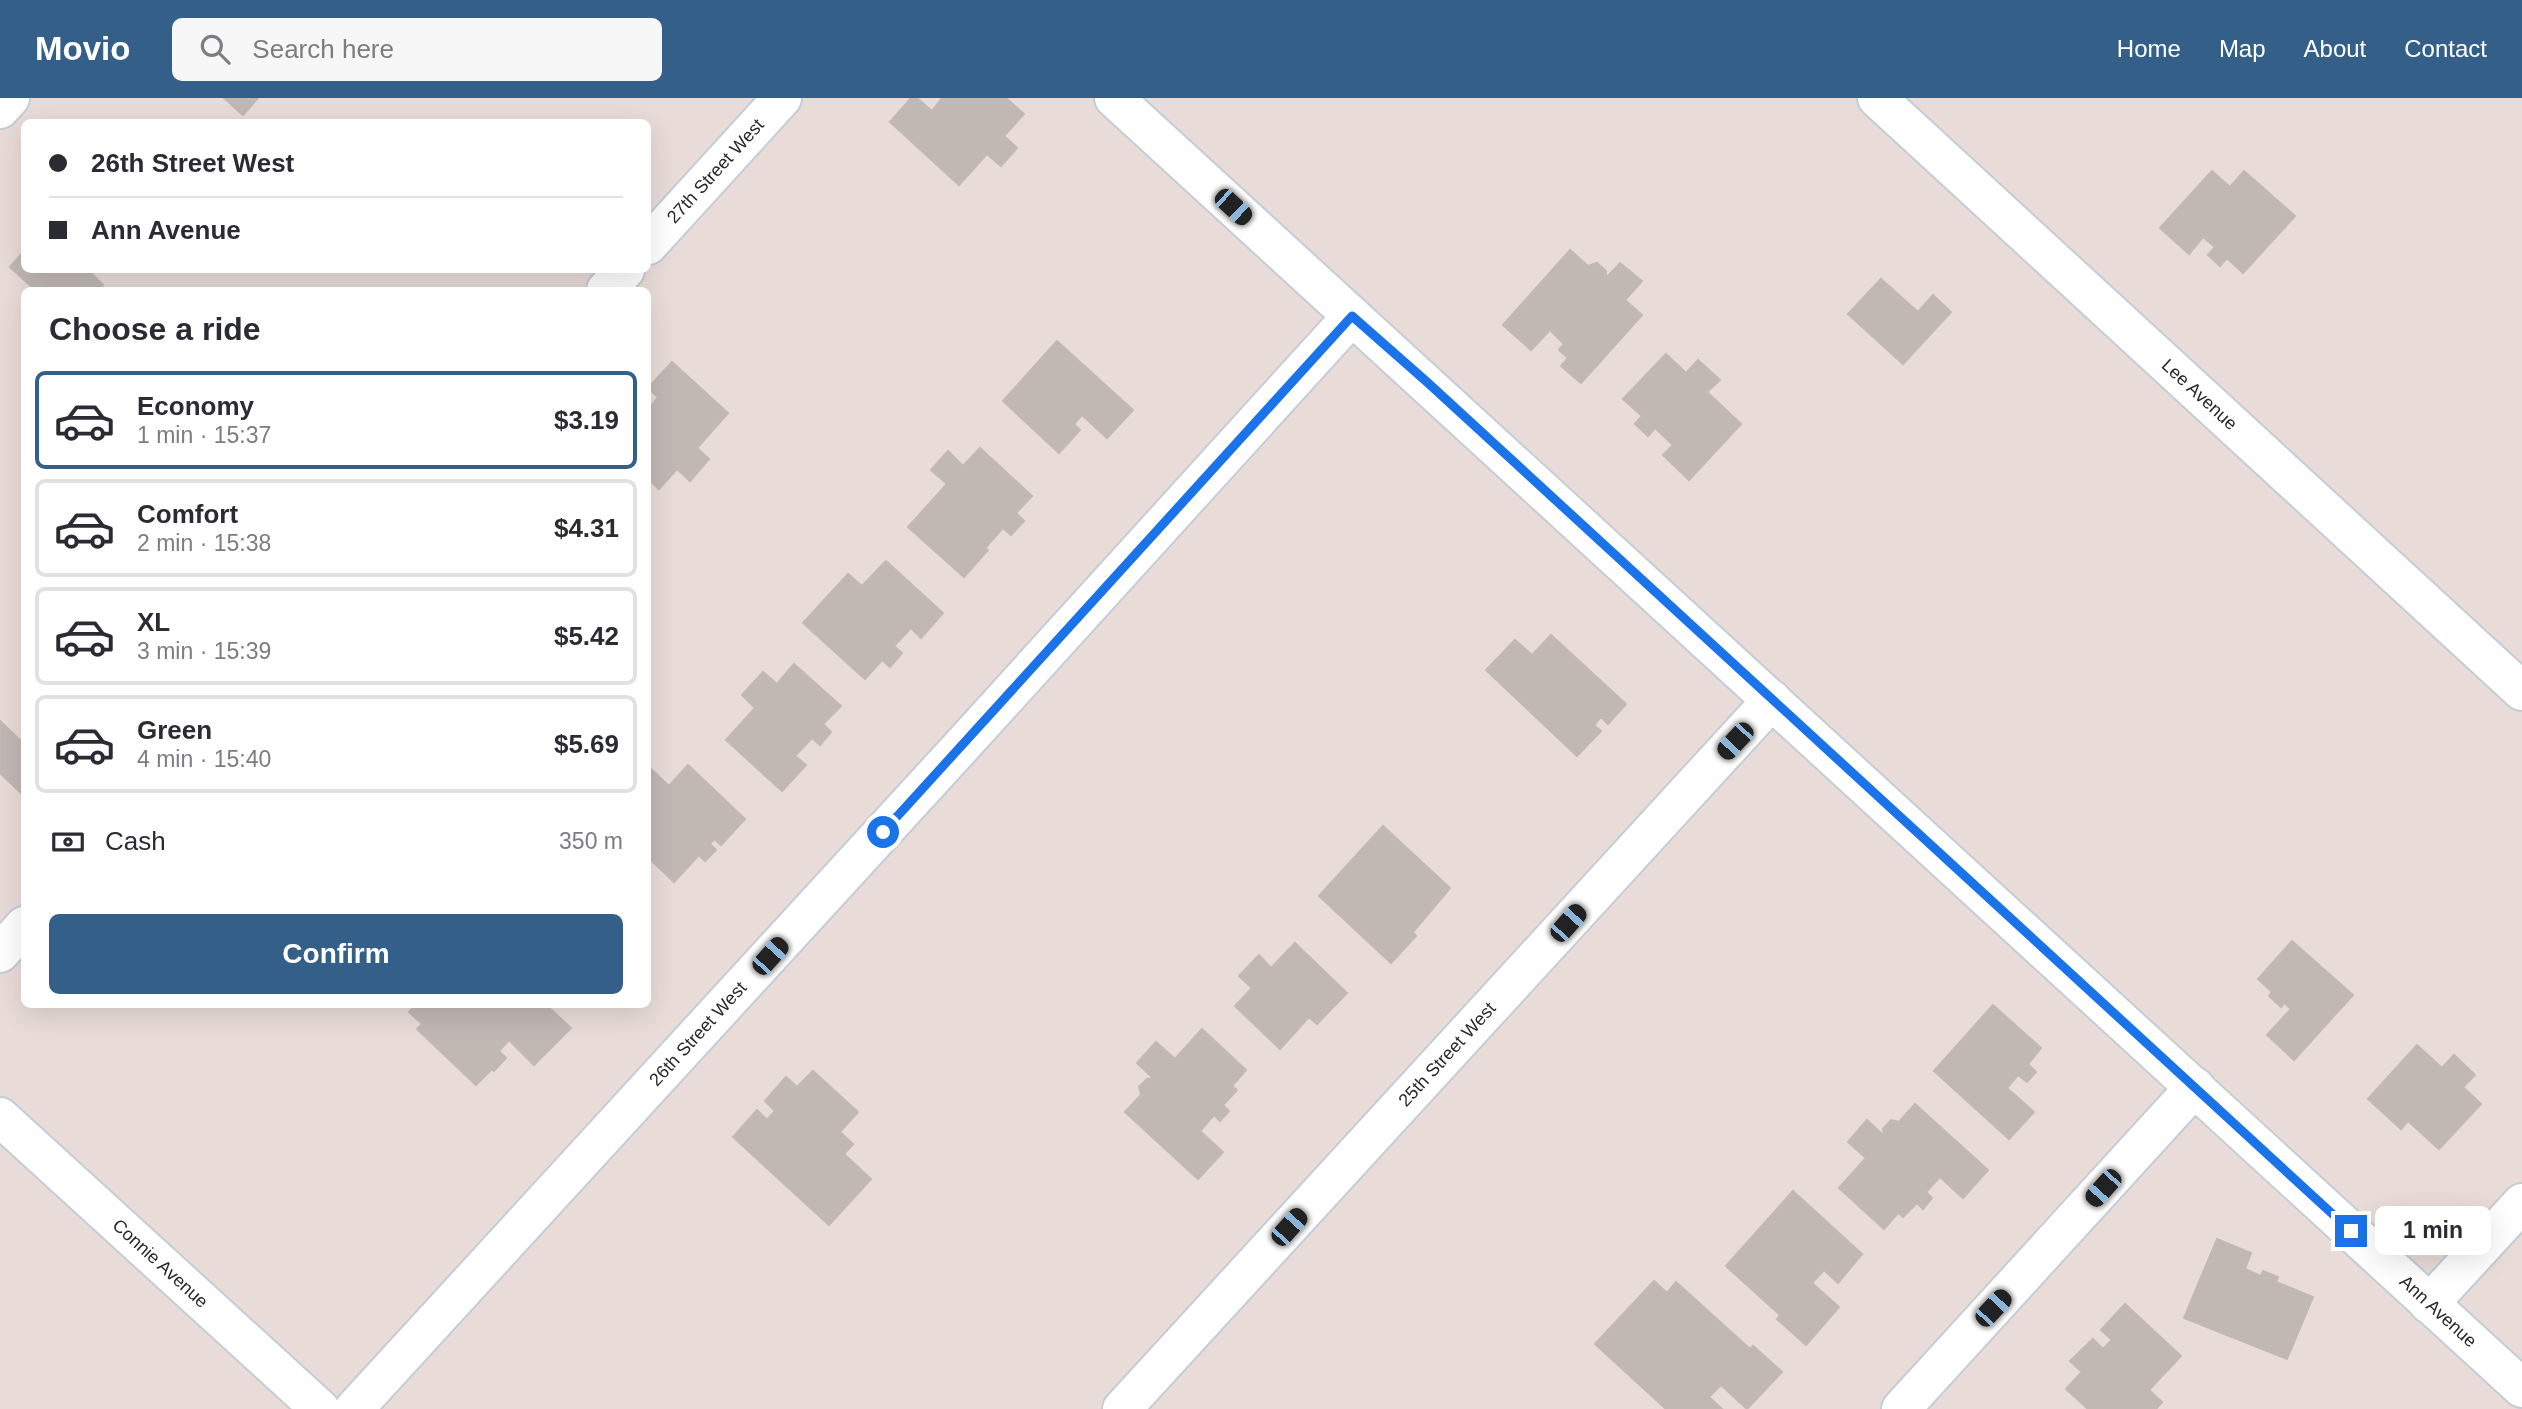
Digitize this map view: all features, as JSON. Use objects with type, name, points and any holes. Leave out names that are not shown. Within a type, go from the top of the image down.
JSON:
[{"type":"street","points":[[0,108],[10,98]]},
{"type":"street","name":"27th Street West","points":[[651,242],[782,98]]},
{"type":"street","name":"Ann Avenue","points":[[1114,98],[2522,1388]]},
{"type":"street","name":"Lee Avenue","points":[[1877,98],[2522,691]]},
{"type":"street","points":[[609,287],[622,273]]},
{"type":"street","name":"26th Street West","points":[[354,1409],[1352,316]]},
{"type":"street","name":"25th Street West","points":[[1122,1409],[1772,700]]},
{"type":"street","points":[[0,953],[21,929]]},
{"type":"street","points":[[1901,1409],[2195,1087]]},
{"type":"street","name":"Connie Avenue","points":[[0,1117],[320,1409]]},
{"type":"street","points":[[2429,1304],[2522,1203]]},
{"type":"building","points":[[224,98],[258,98],[243,115]]},
{"type":"building","points":[[911,98],[917,98],[932,111],[942,98],[1006,98],[1024,114],[1004,136],[1017,148],[1001,166],[987,154],[959,185],[890,122]]},
{"type":"building","points":[[2212,171],[2230,187],[2244,171],[2295,216],[2243,273],[2227,258],[2220,266],[2208,255],[2215,247],[2203,237],[2189,254],[2160,228]]},
{"type":"building","points":[[1570,250],[1588,266],[1597,263],[1606,271],[1606,278],[1620,263],[1642,281],[1625,300],[1642,315],[1581,383],[1561,366],[1568,358],[1559,350],[1564,344],[1550,330],[1531,350],[1503,325]]},
{"type":"building","points":[[21,254],[21,273],[91,273],[103,285],[32,287],[10,267]]},
{"type":"building","points":[[1881,279],[1918,312],[1933,295],[1951,312],[1903,364],[1848,314]]},
{"type":"building","points":[[1057,341],[1133,410],[1107,438],[1082,415],[1074,424],[1080,430],[1059,453],[1003,401]]},
{"type":"building","points":[[1666,354],[1686,373],[1698,360],[1720,380],[1707,392],[1741,424],[1689,480],[1663,455],[1673,445],[1655,428],[1648,436],[1635,424],[1642,416],[1623,399]]},
{"type":"building","points":[[672,362],[728,413],[697,448],[709,459],[690,481],[677,469],[659,489],[651,482],[651,406],[658,397],[651,391],[651,385]]},
{"type":"building","points":[[980,448],[1032,496],[1016,513],[1024,521],[1011,535],[1003,528],[964,577],[908,527],[947,484],[931,470],[948,451],[963,466]]},
{"type":"building","points":[[886,561],[943,613],[921,638],[911,628],[894,646],[902,653],[890,667],[882,660],[865,679],[803,623],[848,574],[862,586]]},
{"type":"building","points":[[1551,635],[1626,704],[1608,724],[1601,717],[1594,725],[1601,731],[1577,756],[1486,670],[1515,640],[1532,655]]},
{"type":"building","points":[[794,664],[841,706],[823,724],[831,732],[820,745],[812,738],[795,756],[806,765],[782,791],[726,740],[755,708],[742,695],[763,672],[777,684]]},
{"type":"building","points":[[0,721],[21,741],[21,793],[0,773]]},
{"type":"building","points":[[688,765],[745,819],[721,845],[714,839],[710,844],[716,850],[705,861],[699,855],[674,882],[651,860],[651,769],[669,786]]},
{"type":"building","points":[[1383,826],[1450,888],[1413,932],[1416,936],[1391,963],[1319,896]]},
{"type":"building","points":[[2292,941],[2353,995],[2294,1060],[2267,1035],[2291,1009],[2284,1003],[2281,1007],[2269,996],[2272,992],[2258,979]]},
{"type":"building","points":[[1295,943],[1347,993],[1317,1024],[1309,1017],[1280,1049],[1235,1006],[1252,988],[1239,976],[1259,955],[1271,968]]},
{"type":"building","points":[[1993,1005],[2041,1048],[2028,1064],[2036,1072],[2027,1082],[2018,1075],[2007,1088],[2034,1112],[2009,1139],[1934,1071]]},
{"type":"building","points":[[412,1008],[549,1008],[571,1028],[534,1065],[509,1040],[499,1051],[506,1058],[476,1085],[417,1029],[422,1024],[409,1012]]},
{"type":"building","points":[[1202,1029],[1246,1070],[1232,1086],[1237,1090],[1223,1105],[1229,1111],[1220,1121],[1214,1115],[1200,1131],[1223,1152],[1198,1179],[1125,1112],[1141,1095],[1139,1087],[1147,1079],[1153,1078],[1137,1063],[1156,1042],[1175,1059]]},
{"type":"building","points":[[2417,1045],[2442,1068],[2454,1055],[2475,1075],[2463,1087],[2481,1104],[2439,1149],[2408,1121],[2401,1129],[2368,1099]]},
{"type":"building","points":[[813,1071],[858,1112],[840,1132],[853,1144],[844,1154],[871,1179],[829,1225],[733,1137],[757,1110],[767,1120],[775,1111],[765,1101],[786,1077],[797,1087]]},
{"type":"building","points":[[1915,1104],[1988,1170],[1963,1198],[1940,1177],[1926,1192],[1932,1198],[1923,1209],[1917,1203],[1903,1217],[1898,1213],[1884,1229],[1839,1188],[1866,1158],[1848,1142],[1867,1120],[1884,1136],[1883,1129],[1891,1120],[1899,1122]]},
{"type":"building","points":[[1793,1191],[1862,1254],[1838,1283],[1824,1270],[1812,1283],[1839,1307],[1806,1345],[1777,1319],[1780,1315],[1726,1266]]},
{"type":"building","points":[[2217,1239],[2251,1253],[2245,1269],[2261,1276],[2263,1271],[2278,1277],[2276,1282],[2313,1297],[2287,1359],[2184,1318]]},
{"type":"building","points":[[1654,1281],[1667,1293],[1676,1282],[1750,1349],[1753,1346],[1782,1372],[1747,1409],[1721,1385],[1709,1397],[1722,1409],[1666,1409],[1595,1344]]},
{"type":"building","points":[[2125,1304],[2181,1356],[2149,1390],[2162,1402],[2156,1409],[2088,1409],[2066,1389],[2082,1372],[2070,1361],[2093,1339],[2103,1349],[2112,1340],[2101,1330]]},
{"type":"route","points":[[883,832],[1352,316],[2351,1231]]}]
